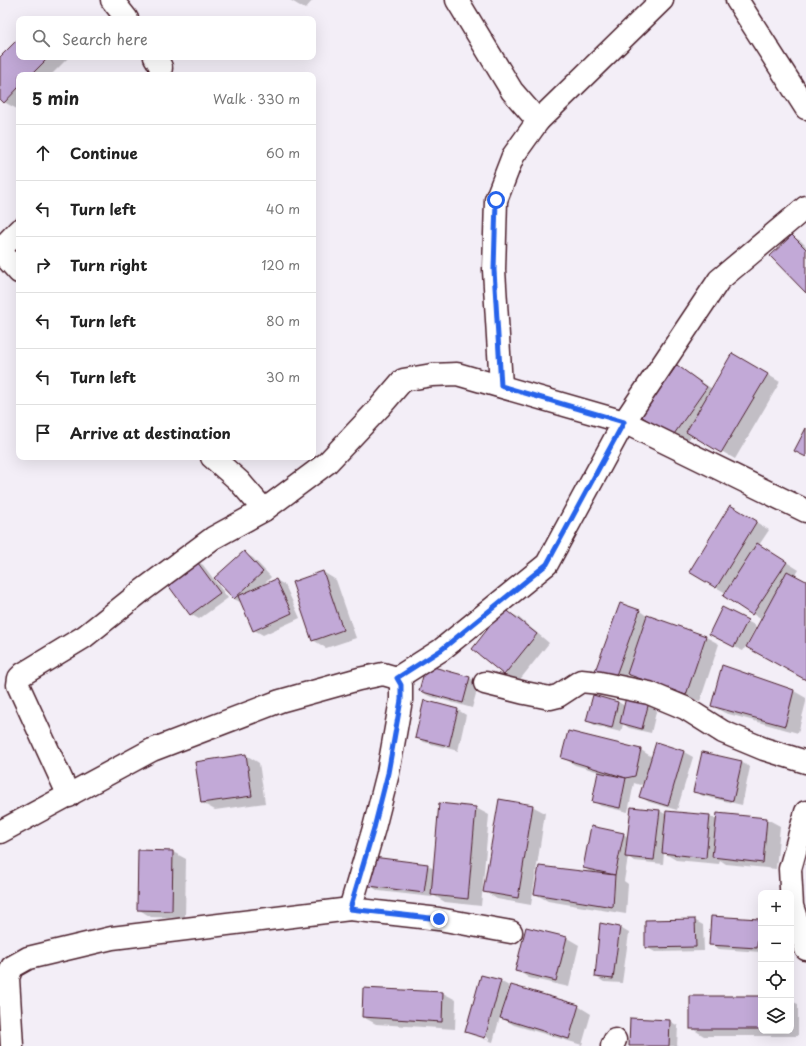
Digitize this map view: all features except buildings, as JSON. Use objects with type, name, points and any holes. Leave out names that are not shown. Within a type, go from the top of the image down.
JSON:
[{"type":"street","points":[[112,0],[124,16]]},
{"type":"street","points":[[458,0],[512,91],[538,121]]},
{"type":"street","points":[[501,386],[494,270],[496,200],[513,156],[538,121],[662,0]]},
{"type":"street","points":[[737,0],[806,108]]},
{"type":"street","points":[[157,60],[161,68],[160,72]]},
{"type":"street","points":[[397,678],[441,650],[547,564],[624,422],[719,280],[806,207]]},
{"type":"street","points":[[16,233],[0,250],[16,269]]},
{"type":"street","points":[[69,796],[18,685],[19,678],[22,674],[84,637],[142,590],[213,538],[264,510],[327,463],[379,408],[402,380],[432,375],[458,374],[624,422],[806,511]]},
{"type":"street","points":[[215,460],[238,481],[264,510]]},
{"type":"street","points":[[0,832],[152,750],[280,701],[383,674],[397,678],[401,685],[401,700],[388,773],[374,828],[350,909]]},
{"type":"street","points":[[485,683],[550,698],[558,696],[582,681],[600,683],[649,693],[685,708],[723,732],[764,749],[806,762]]},
{"type":"street","points":[[806,812],[790,869],[792,906],[806,949]]},
{"type":"street","points":[[12,1046],[8,978],[12,967],[28,958],[112,938],[350,909],[439,919],[511,932]]},
{"type":"route","points":[[439,919],[350,909],[374,828],[388,773],[401,700],[401,685],[397,678],[441,650],[547,564],[624,422],[501,386],[494,270],[496,200]]}]
